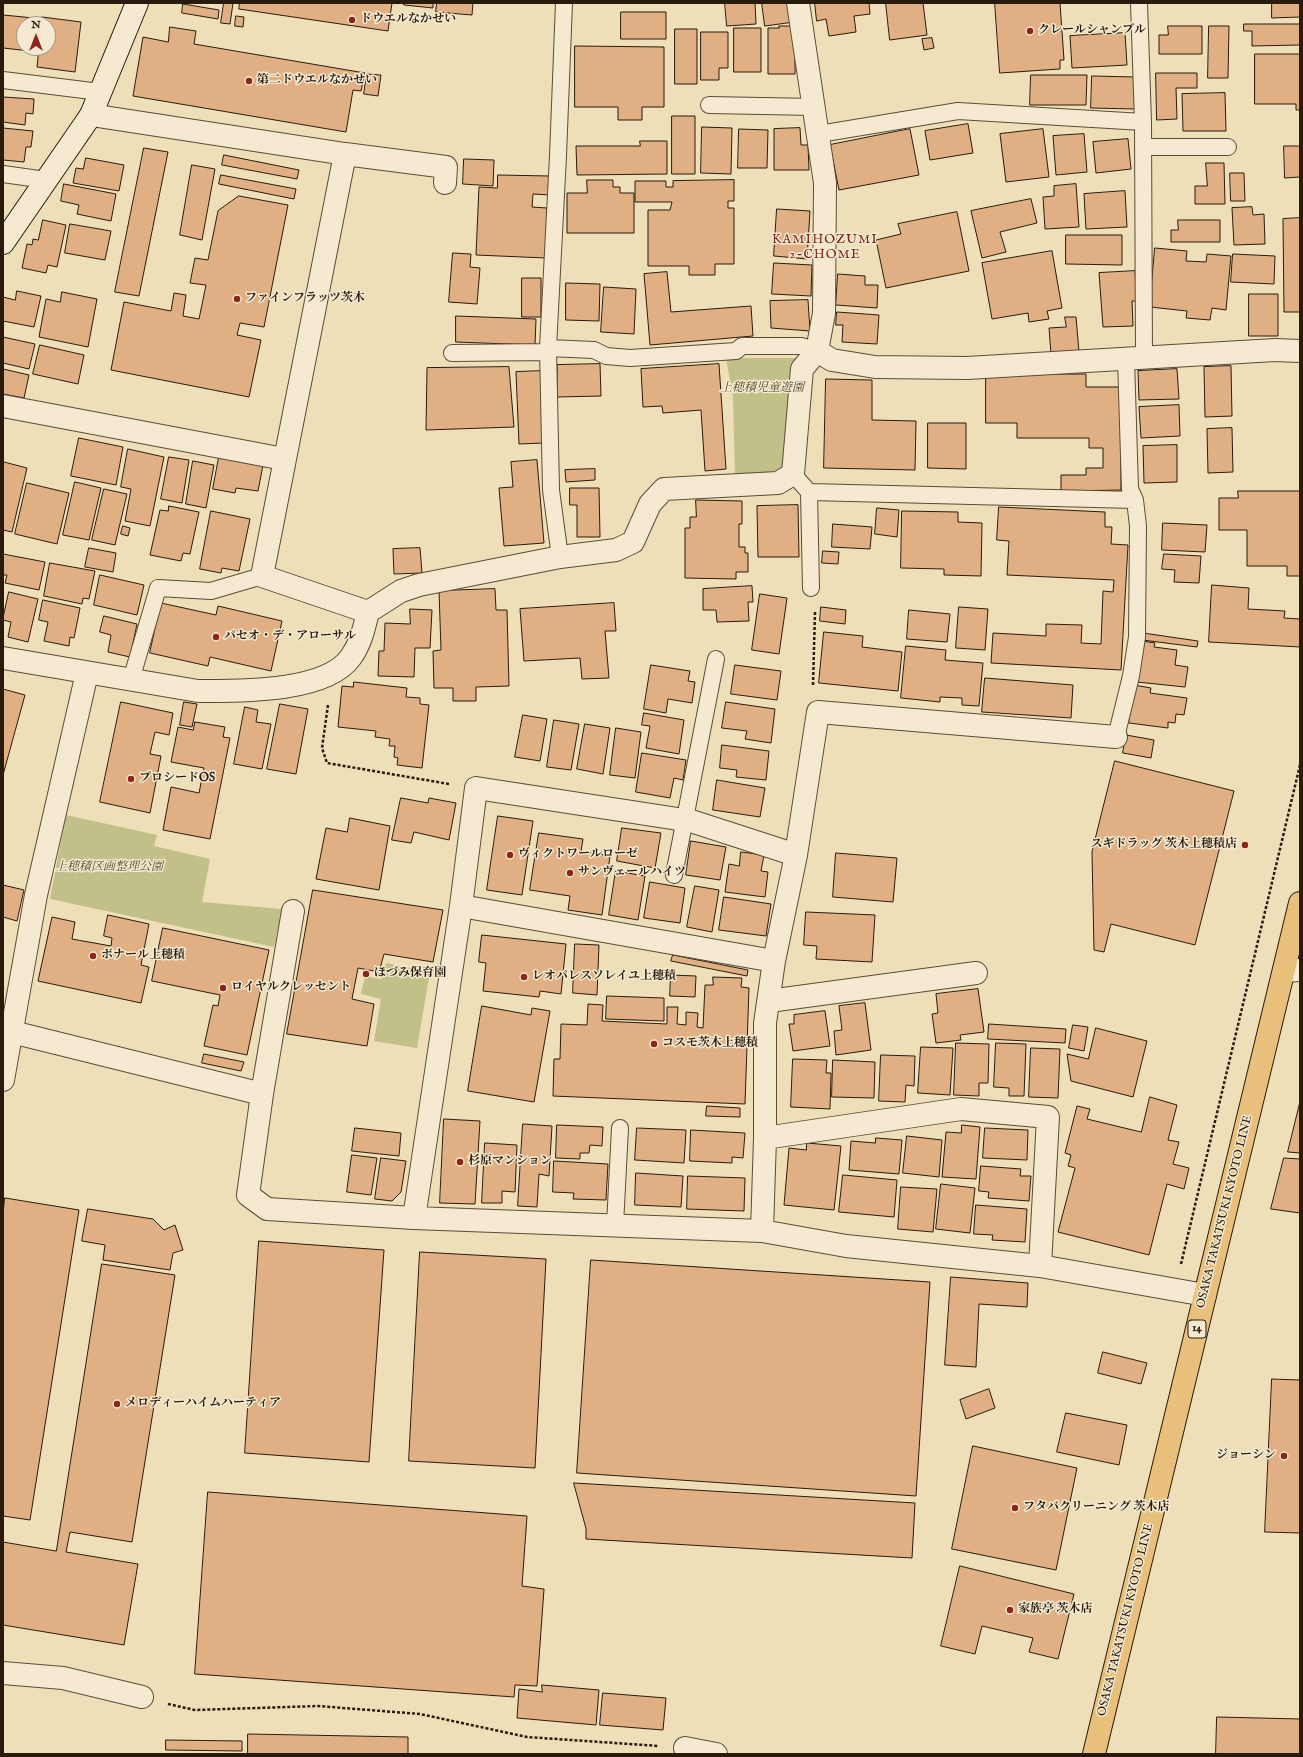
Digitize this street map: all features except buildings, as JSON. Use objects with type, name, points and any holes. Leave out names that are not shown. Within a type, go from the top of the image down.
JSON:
[{"type":"main road","name":"OSAKA TAKATSUKI KYOTO LINE","points":[[1094,1754],[1205,1295],[1292,970],[1300,903]]},
{"type":"street","points":[[3,243],[91,115],[137,3]]},
{"type":"street","points":[[3,658],[198,690],[228,691],[290,687],[333,673],[351,658],[362,636],[368,612],[400,591],[560,556],[616,550],[633,542],[650,504],[664,489],[778,483],[793,474],[802,370],[817,350],[824,313],[825,183],[815,107],[798,3]]},
{"type":"street","points":[[91,115],[345,154],[446,167],[445,183]]},
{"type":"street","points":[[345,154],[262,576],[368,612]]},
{"type":"street","points":[[817,350],[832,360],[875,367],[967,368],[1275,350],[1300,351]]},
{"type":"street","points":[[3,406],[284,459]]},
{"type":"street","points":[[3,1080],[36,896],[87,673]]},
{"type":"street","points":[[762,1231],[765,1138],[765,1023],[774,961],[796,855],[818,712],[1116,737]]},
{"type":"street","points":[[414,1218],[461,906],[476,788],[685,821],[796,855]]},
{"type":"street","points":[[461,906],[774,961]]},
{"type":"street","points":[[293,911],[262,1094],[248,1195],[268,1209],[414,1218],[762,1231],[846,1246],[1040,1266],[1205,1295]]},
{"type":"street","points":[[769,1000],[976,973]]},
{"type":"street","points":[[12,1032],[262,1094]]},
{"type":"street","points":[[765,1138],[961,1109],[1048,1117],[1040,1266]]},
{"type":"street","points":[[3,1673],[62,1678],[142,1697]]},
{"type":"street","points":[[685,1748],[716,1754]]},
{"type":"lane","points":[[560,556],[551,490],[548,350],[564,3]]},
{"type":"lane","points":[[1116,737],[1131,676],[1137,637],[1138,526],[1135,500],[1130,489],[1143,147],[1139,3]]},
{"type":"lane","points":[[3,80],[100,92]]},
{"type":"lane","points":[[710,105],[815,107]]},
{"type":"lane","points":[[819,134],[958,111],[1143,122]]},
{"type":"lane","points":[[1143,147],[1228,147]]},
{"type":"lane","points":[[3,174],[46,180]]},
{"type":"lane","points":[[452,353],[594,350],[606,356],[630,358],[736,351],[742,346],[802,346],[817,350]]},
{"type":"lane","points":[[793,474],[809,492],[811,588]]},
{"type":"lane","points":[[809,492],[1135,500]]},
{"type":"lane","points":[[131,680],[158,588],[211,591],[262,576]]},
{"type":"lane","points":[[674,875],[716,659]]},
{"type":"lane","points":[[615,1226],[620,1128]]},
{"type":"path","points":[[811,588],[815,595],[813,706],[818,712]]},
{"type":"path","points":[[333,673],[322,748],[327,763],[476,788]]},
{"type":"path","points":[[1175,1290],[1300,765]]},
{"type":"path","points":[[142,1697],[195,1710],[318,1706],[420,1714],[527,1737],[685,1748]]},
{"type":"green space","name":"上穂積児童遊園","points":[[726,358],[796,358],[784,462],[781,470],[771,476],[735,476],[733,397]]},
{"type":"green space","name":"上穂積区画整理公園","points":[[66,815],[157,835],[154,846],[210,859],[202,902],[282,909],[274,947],[50,899]]},
{"type":"green space","points":[[386,963],[430,972],[417,1048],[374,1041],[381,999],[361,994],[365,976],[381,979]]},
{"type":"place","name":"ドウエルなかせい","points":[[352,20]]},
{"type":"place","name":"クレールシャンブル","points":[[1030,31]]},
{"type":"place","name":"第二ドウエルなかせい","points":[[249,81]]},
{"type":"place","name":"ファインフラッツ茨木","points":[[237,299]]},
{"type":"place","name":"パセオ・デ・アローサル","points":[[216,637]]},
{"type":"place","name":"プロシードOS","points":[[131,779]]},
{"type":"place","name":"スギドラッグ 茨木上穂積店","points":[[1245,845]]},
{"type":"place","name":"ヴィクトワールローゼ","points":[[510,855]]},
{"type":"place","name":"サンヴェールハイツ","points":[[570,873]]},
{"type":"place","name":"ボナール上穂積","points":[[93,956]]},
{"type":"place","name":"ほづみ保育園","points":[[366,974]]},
{"type":"place","name":"レオパレスソレイユ上穂積","points":[[524,977]]},
{"type":"place","name":"ロイヤルクレッセント","points":[[223,988]]},
{"type":"place","name":"コスモ茨木上穂積","points":[[654,1044]]},
{"type":"place","name":"杉原マンション","points":[[460,1162]]},
{"type":"place","name":"メロディーハイムハーティア","points":[[117,1404]]},
{"type":"place","name":"ジョーシン","points":[[1284,1456]]},
{"type":"place","name":"フタバクリーニング 茨木店","points":[[1015,1508]]},
{"type":"place","name":"家族亭 茨木店","points":[[1010,1610]]},
{"type":"district","name":"KAMIHOZUMI 2-CHOME","points":[[825,248]]}]
